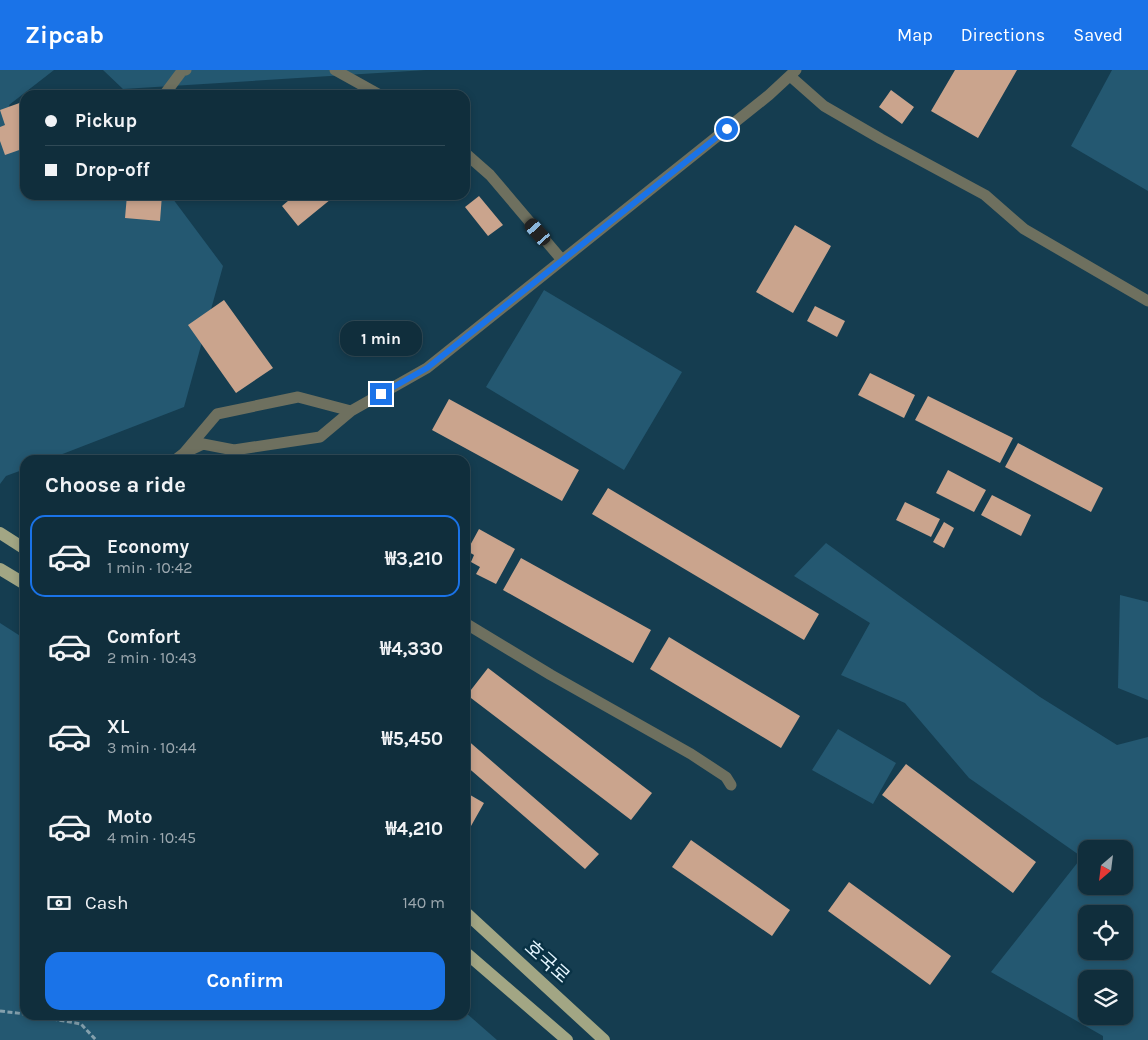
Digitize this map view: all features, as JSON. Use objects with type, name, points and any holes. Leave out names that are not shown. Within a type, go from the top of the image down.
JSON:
[{"type":"main road","points":[[0,533],[20,546]]},
{"type":"main road","points":[[0,569],[20,581]]},
{"type":"main road","name":"호국로","points":[[470,917],[604,1040]]},
{"type":"main road","points":[[470,956],[567,1040]]},
{"type":"lane","points":[[168,90],[182,71],[186,70]]},
{"type":"lane","points":[[335,70],[371,90]]},
{"type":"lane","points":[[182,455],[203,444],[234,450],[320,437],[351,411],[427,368],[769,95],[793,73],[824,106],[881,139],[985,194],[1024,229],[1148,301]]},
{"type":"lane","points":[[470,157],[490,175],[562,260]]},
{"type":"lane","points":[[181,455],[217,414],[298,397],[351,411]]},
{"type":"lane","points":[[470,626],[551,675],[691,754],[726,777],[731,785]]},
{"type":"path","points":[[0,1011],[20,1013]]},
{"type":"path","points":[[58,1020],[81,1024],[96,1040]]},
{"type":"shaded area","points":[[0,70],[54,70],[28,90],[20,90],[20,96],[9,105],[20,153],[20,200],[174,200],[223,266],[184,407],[60,455],[20,455],[20,471],[6,476],[0,484]]},
{"type":"shaded area","points":[[103,70],[426,70],[123,89]]},
{"type":"shaded area","points":[[1112,70],[1148,70],[1148,191],[1071,146]]},
{"type":"shaded area","points":[[544,290],[682,372],[624,470],[486,387]]},
{"type":"shaded area","points":[[826,543],[1040,697],[1117,745],[1148,737],[1148,1040],[1103,1040],[1103,1036],[1084,1025],[1133,1025],[1133,970],[1078,970],[1078,1022],[991,972],[1078,862],[1078,895],[1133,895],[1133,840],[1078,840],[1078,854],[969,778],[905,703],[841,675],[870,623],[794,576]]},
{"type":"shaded area","points":[[1120,595],[1148,602],[1148,700],[1118,688]]},
{"type":"shaded area","points":[[0,623],[20,636],[20,1020],[470,1020],[470,1016],[497,1040],[0,1040]]},
{"type":"shaded area","points":[[838,729],[896,763],[873,804],[812,770]]},
{"type":"building","points":[[955,70],[1017,70],[978,138],[931,111]]},
{"type":"building","points":[[891,90],[914,107],[902,124],[879,107]]},
{"type":"building","points":[[20,103],[20,150],[5,155],[0,141],[0,127],[5,125],[0,110]]},
{"type":"building","points":[[479,196],[503,225],[488,236],[465,207]]},
{"type":"building","points":[[127,200],[162,200],[160,221],[125,218]]},
{"type":"building","points":[[289,200],[330,200],[298,226],[282,206]]},
{"type":"building","points":[[795,225],[831,246],[793,313],[756,292]]},
{"type":"building","points":[[224,300],[273,368],[236,393],[188,325]]},
{"type":"building","points":[[815,306],[845,321],[837,337],[807,321]]},
{"type":"building","points":[[870,373],[915,395],[904,418],[858,395]]},
{"type":"building","points":[[928,396],[1013,438],[1000,463],[915,420]]},
{"type":"building","points":[[449,399],[579,470],[562,501],[432,430]]},
{"type":"building","points":[[1018,443],[1103,488],[1091,512],[1005,467]]},
{"type":"building","points":[[948,470],[986,490],[974,512],[936,493]]},
{"type":"building","points":[[608,488],[819,614],[804,640],[592,514]]},
{"type":"building","points":[[992,495],[1031,515],[1021,536],[981,515]]},
{"type":"building","points":[[905,502],[940,519],[931,537],[896,520]]},
{"type":"building","points":[[944,522],[954,528],[944,548],[933,542]]},
{"type":"building","points":[[479,529],[515,549],[496,584],[476,574],[480,567],[471,562],[474,555],[470,553],[470,546]]},
{"type":"building","points":[[521,558],[651,630],[633,663],[503,590]]},
{"type":"building","points":[[669,637],[800,716],[781,748],[650,669]]},
{"type":"building","points":[[488,668],[652,793],[631,820],[470,697],[470,691]]},
{"type":"building","points":[[470,742],[599,854],[585,869],[470,769]]},
{"type":"building","points":[[906,764],[1036,862],[1013,893],[882,795]]},
{"type":"building","points":[[470,795],[484,803],[470,826]]},
{"type":"building","points":[[691,840],[790,910],[772,936],[672,867]]},
{"type":"building","points":[[849,882],[951,956],[930,985],[828,911]]},
{"type":"route","points":[[381,394],[427,368],[727,129]]}]
